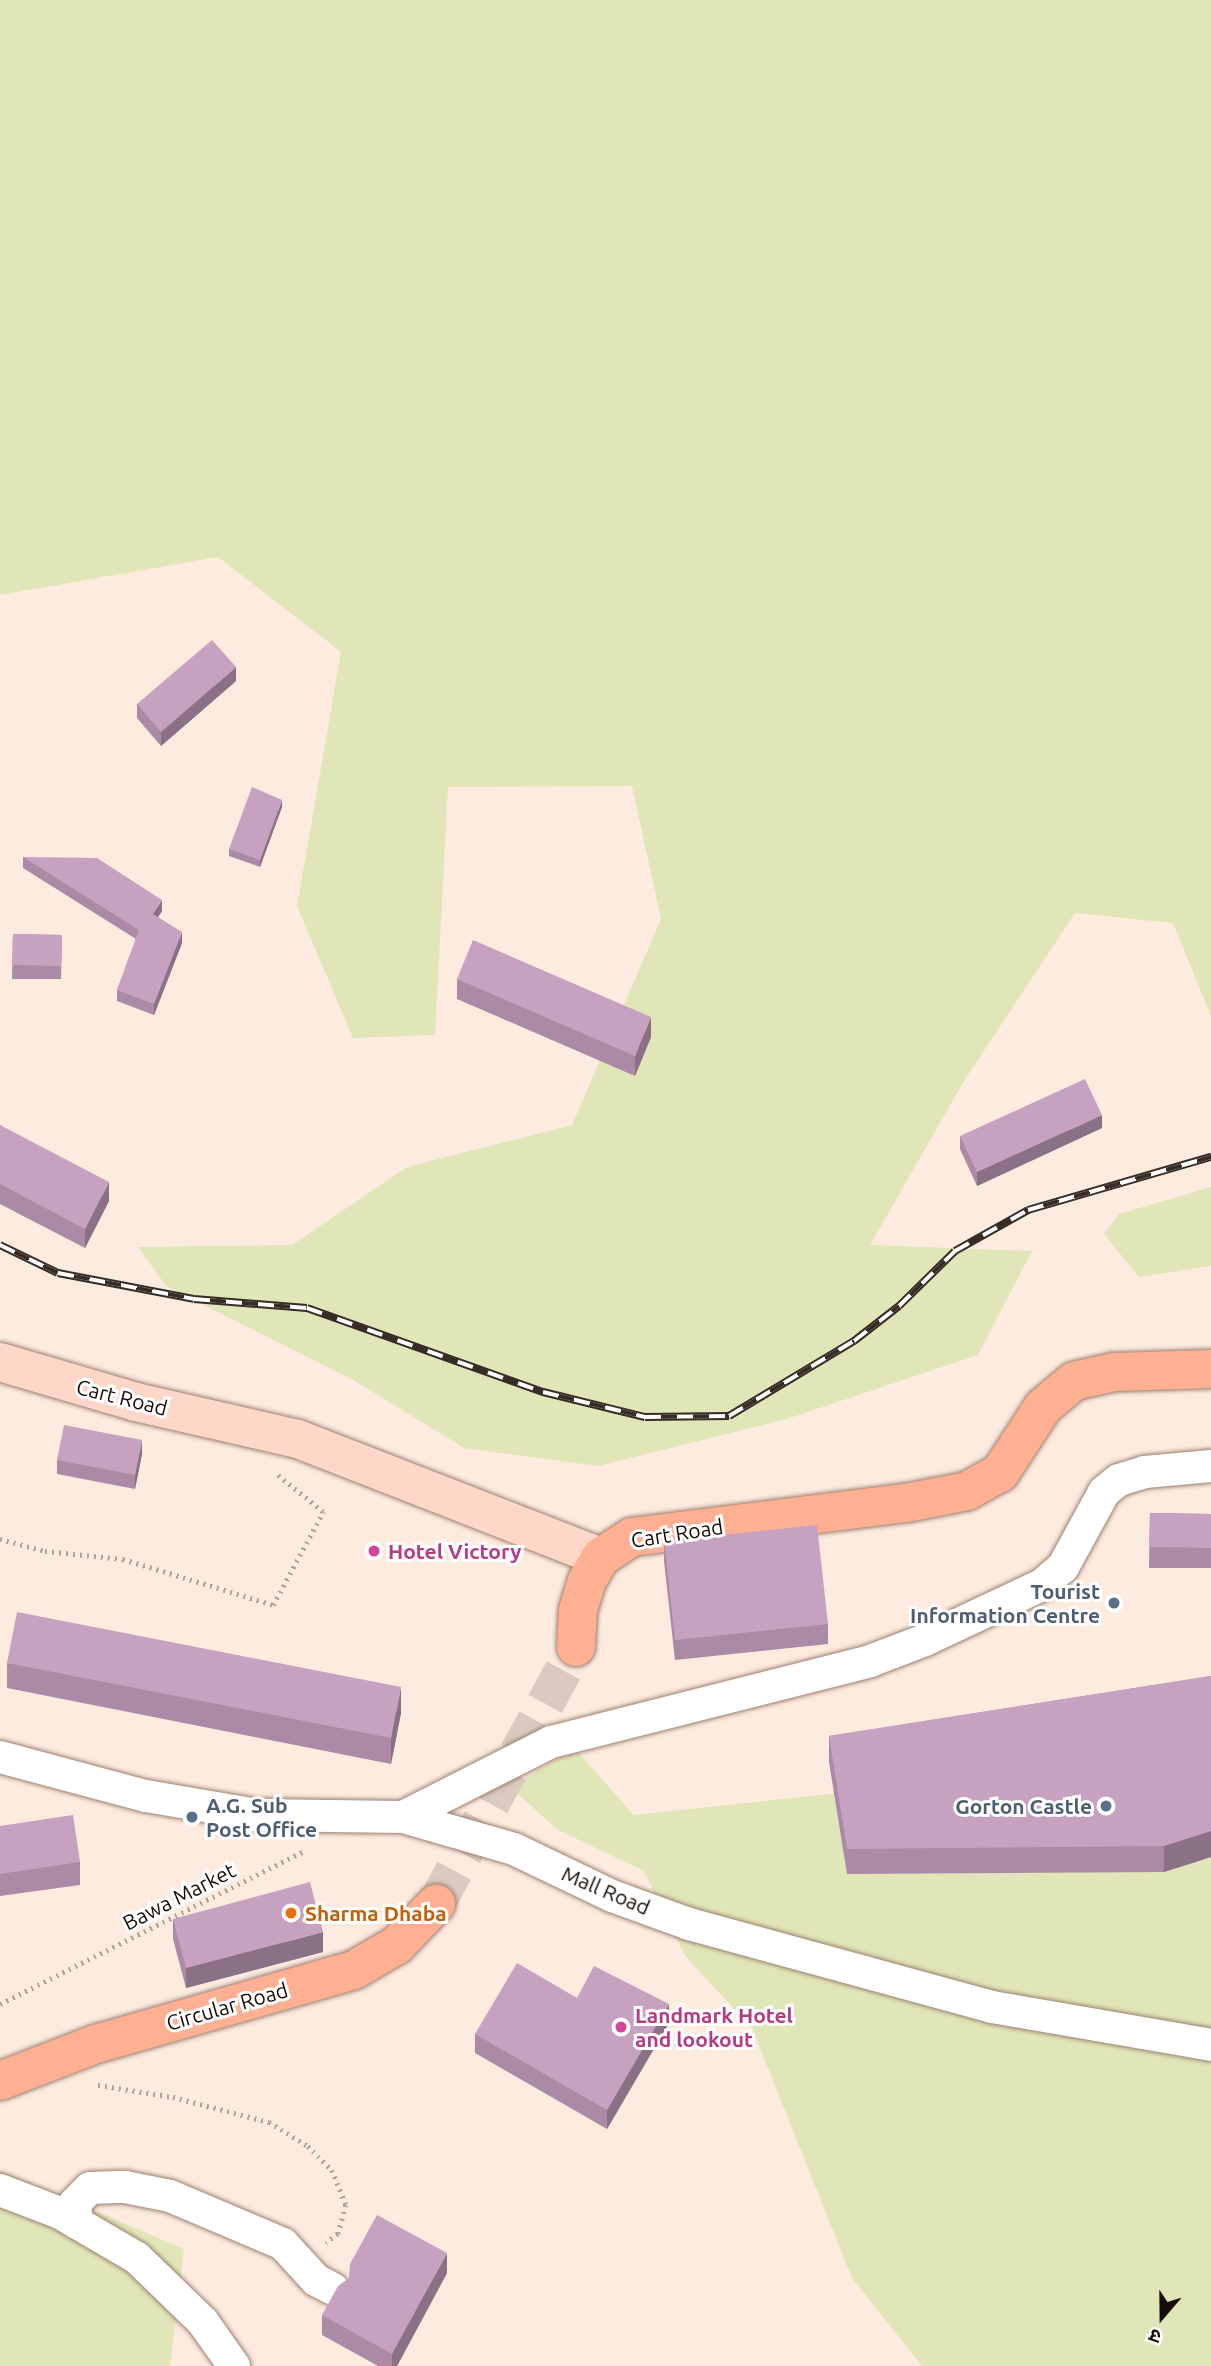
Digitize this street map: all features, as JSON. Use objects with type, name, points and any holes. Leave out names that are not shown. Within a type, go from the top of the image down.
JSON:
[{"type":"main road","name":"Cart Road","points":[[0,1362],[136,1402],[298,1439],[601,1557],[632,1537],[906,1503],[967,1491],[1000,1473],[1043,1407],[1074,1381],[1114,1372],[1211,1369]]},
{"type":"main road","points":[[576,1647],[581,1596],[601,1557]]},
{"type":"main road","name":"Circular Road","points":[[0,2081],[96,2043],[354,1970],[397,1945],[436,1904]]},
{"type":"street","points":[[403,1817],[551,1742],[870,1661],[999,1608],[1042,1585],[1063,1567],[1112,1485],[1145,1472],[1211,1466]]},
{"type":"street","name":"Mall Road","points":[[0,1757],[146,1796],[257,1815],[403,1817],[514,1849],[612,1896],[689,1924],[992,2007],[1211,2045]]},
{"type":"street","points":[[77,2223],[75,2203],[90,2188],[125,2187],[170,2196],[283,2245],[316,2280],[332,2289]]},
{"type":"street","points":[[0,2190],[77,2223],[136,2258],[203,2322],[234,2366]]},
{"type":"path","points":[[0,1539],[45,1551],[124,1559],[273,1605],[323,1512],[270,1468]]},
{"type":"path","name":"Bawa Market","points":[[0,2004],[313,1847]]},
{"type":"path","points":[[95,2084],[173,2097],[270,2122],[308,2146],[332,2170],[346,2205],[338,2234],[315,2251],[283,2245]]},
{"type":"green space","points":[[0,0],[1211,0],[1211,1016],[1173,923],[1075,913],[964,1081],[870,1245],[1032,1251],[978,1355],[787,1419],[598,1466],[464,1448],[353,1380],[166,1286],[138,1247],[292,1245],[407,1167],[572,1125],[661,919],[632,786],[448,787],[435,1035],[353,1038],[297,906],[341,652],[218,557],[0,595]]},
{"type":"green space","points":[[1211,1187],[1211,1266],[1139,1277],[1104,1234],[1119,1214]]},
{"type":"green space","points":[[575,1749],[634,1815],[866,1790],[1211,1805],[1211,2366],[922,2366],[852,2278],[752,2028],[685,1956],[644,1871],[558,1830],[510,1787]]},
{"type":"green space","points":[[0,2170],[184,2249],[170,2366],[0,2366]]},
{"type":"building","points":[[212,640],[236,667],[161,732],[137,704]]},
{"type":"building","points":[[252,787],[282,800],[260,860],[229,849]]},
{"type":"building","points":[[23,857],[97,858],[162,900],[153,914],[182,932],[154,1004],[117,990],[139,930]]},
{"type":"building","points":[[13,934],[62,935],[61,966],[12,965]]},
{"type":"building","points":[[473,940],[651,1017],[635,1056],[457,979]]},
{"type":"building","points":[[1085,1079],[1102,1115],[977,1172],[960,1136]]},
{"type":"building","points":[[0,1125],[109,1182],[85,1229],[0,1184]]},
{"type":"building","points":[[64,1425],[142,1440],[135,1475],[57,1460]]},
{"type":"building","points":[[1150,1513],[1211,1514],[1211,1548],[1149,1547]]},
{"type":"building","points":[[817,1525],[828,1624],[675,1640],[664,1541]]},
{"type":"building","points":[[17,1612],[401,1687],[391,1738],[7,1663]]},
{"type":"building","points":[[1211,1676],[1211,1831],[1164,1846],[847,1849],[829,1736]]},
{"type":"building","points":[[73,1815],[80,1862],[0,1874],[0,1826]]},
{"type":"building","points":[[310,1882],[323,1932],[186,1968],[173,1919]]},
{"type":"building","points":[[517,1963],[577,1998],[594,1966],[669,2004],[607,2110],[475,2034]]},
{"type":"building","points":[[377,2215],[447,2253],[392,2354],[322,2315],[338,2286],[349,2278],[350,2264]]},
{"type":"tunnel","points":[[436,1904],[576,1647]]},
{"type":"railway","points":[[0,1245],[58,1273],[194,1299],[307,1308],[543,1392],[645,1417],[729,1416],[854,1341],[899,1306],[955,1251],[1028,1210],[1211,1157]]},
{"type":"place","name":"Hotel Victory","points":[[374,1551]]},
{"type":"place","name":"Tourist Information Centre","points":[[1114,1603]]},
{"type":"place","name":"Gorton Castle","points":[[1106,1806]]},
{"type":"place","name":"A.G. Sub Post Office","points":[[192,1817]]},
{"type":"place","name":"Sharma Dhaba","points":[[291,1913]]},
{"type":"place","name":"Landmark Hotel and lookout","points":[[621,2027]]}]
